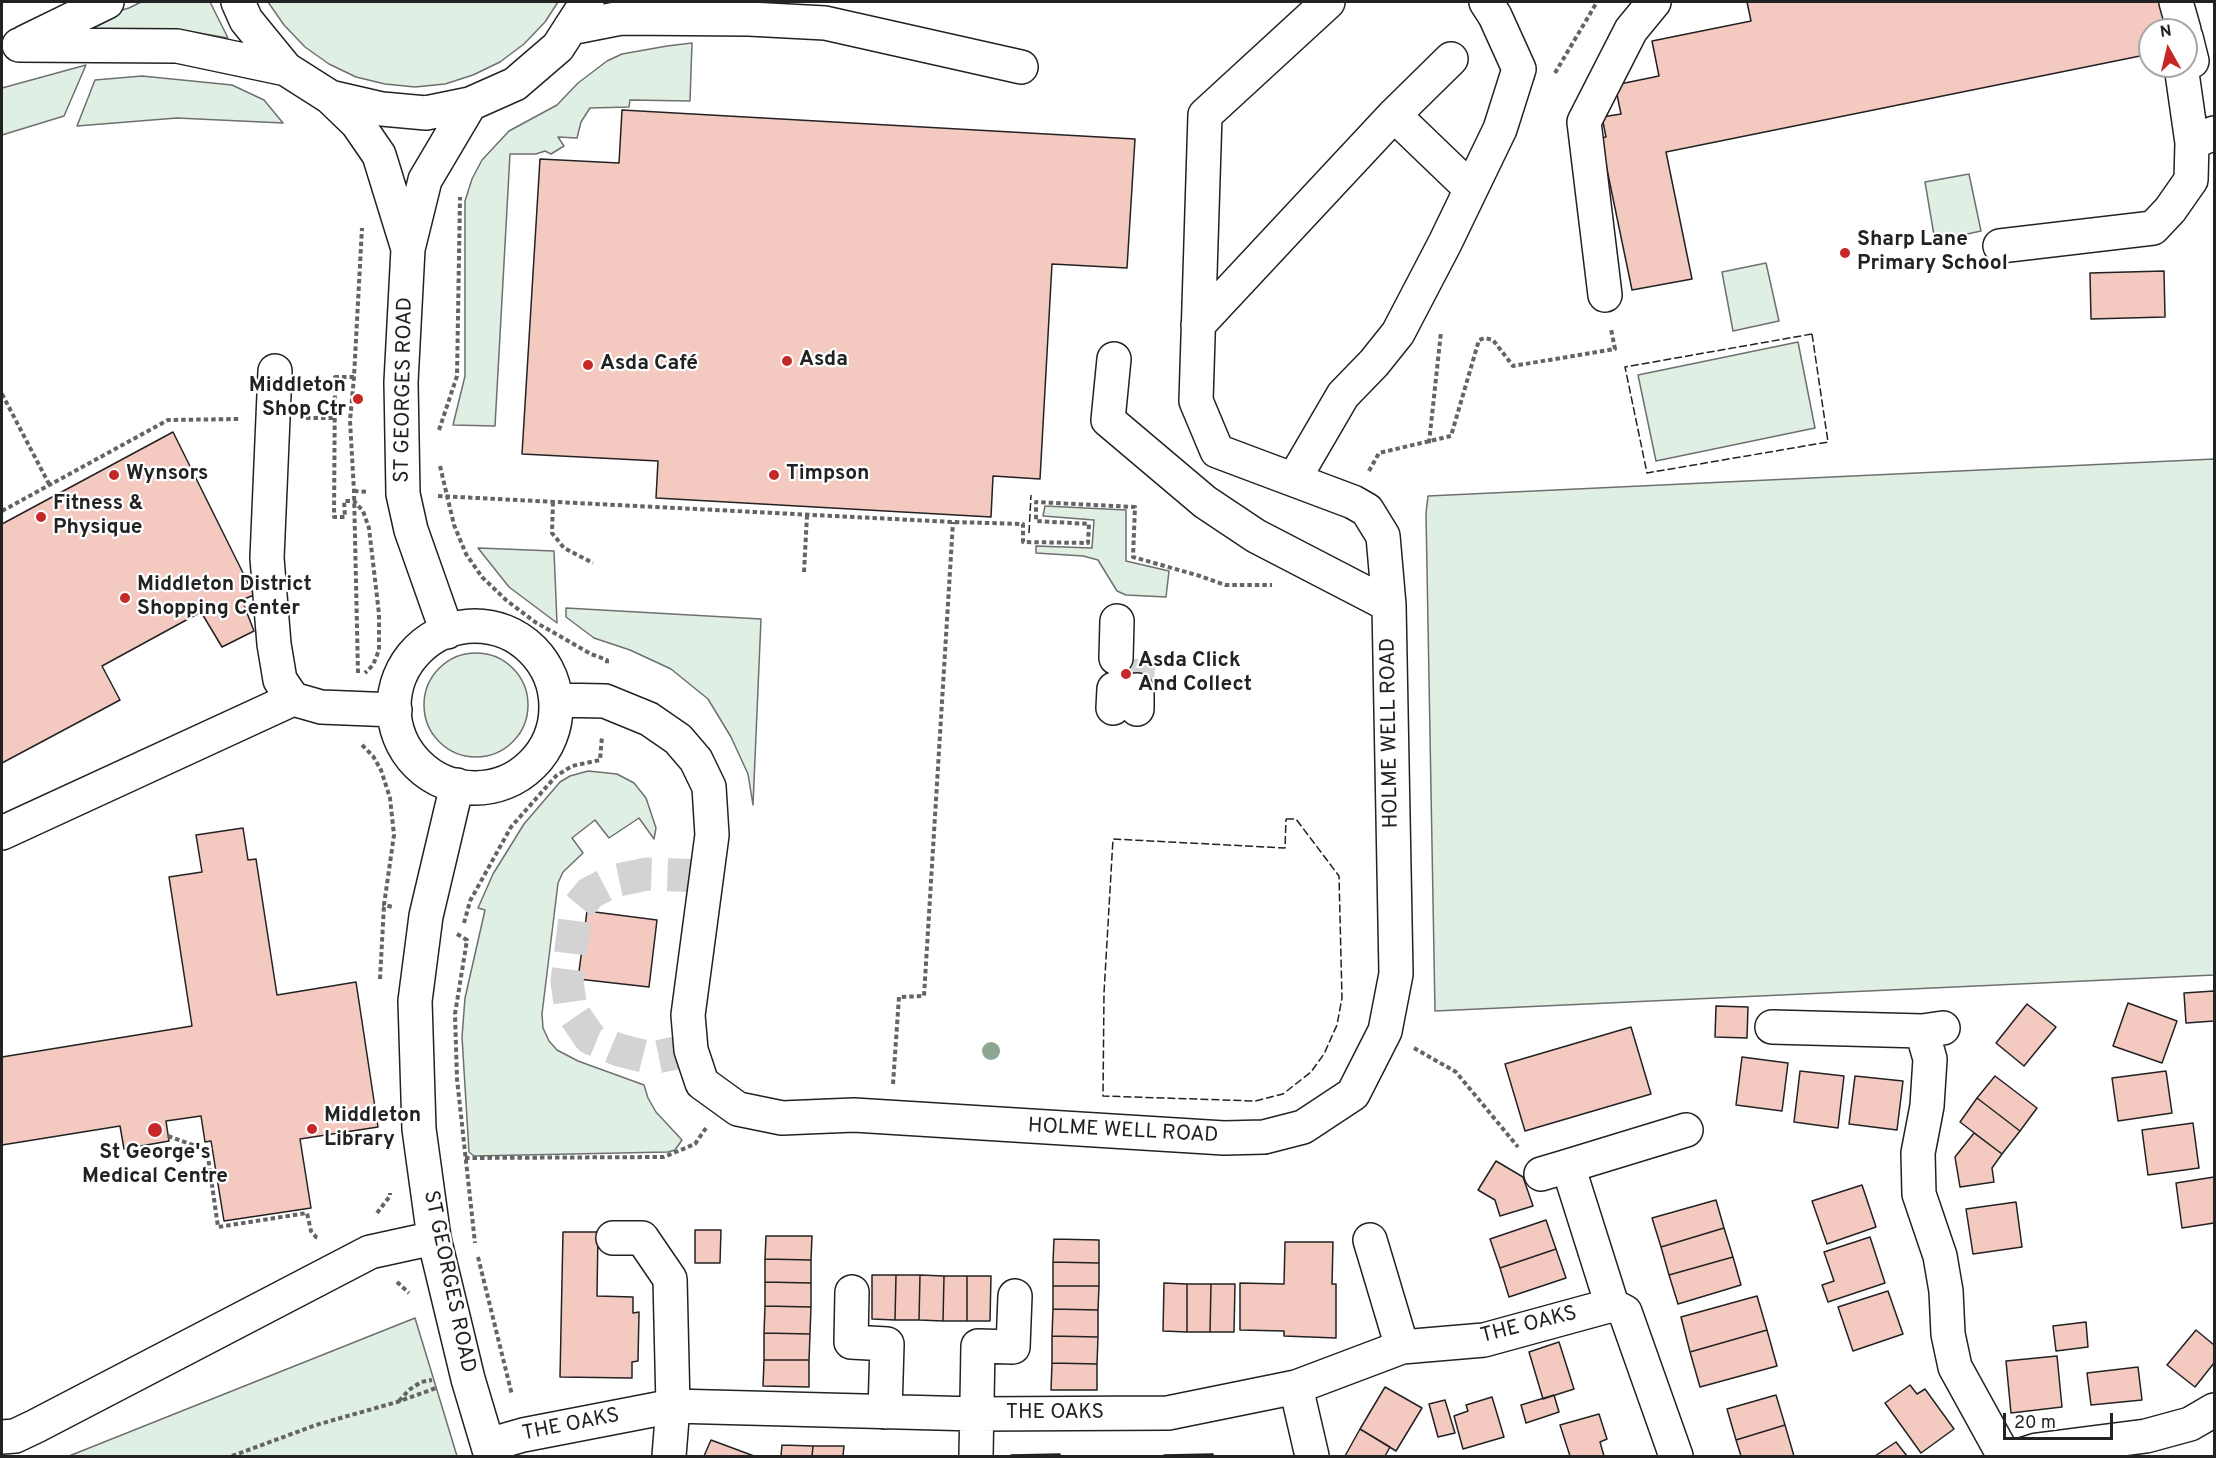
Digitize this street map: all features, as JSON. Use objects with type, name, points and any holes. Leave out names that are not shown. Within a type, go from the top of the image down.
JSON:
[{"type":"street","points":[[10,48],[107,2]]},
{"type":"street","points":[[237,2],[246,20],[286,69],[330,97],[382,109],[426,112],[470,104],[515,84],[558,47],[579,15],[825,23],[1021,67]]},
{"type":"street","points":[[703,2],[748,19]]},
{"type":"street","name":"HOLME WELL ROAD","points":[[556,700],[604,701],[649,719],[678,739],[696,760],[709,787],[712,835],[688,1015],[691,1050],[702,1083],[738,1109],[782,1118],[854,1115],[1224,1138],[1264,1137],[1303,1127],[1353,1094],[1385,1032],[1396,974],[1389,605],[1383,536],[1368,510],[1218,451],[1196,401],[1205,115],[1328,2]]},
{"type":"street","points":[[1294,479],[1343,395],[1374,363],[1398,333],[1500,129],[1519,69],[1495,16],[1486,2]]},
{"type":"street","points":[[1605,295],[1584,122],[1631,30],[1654,2]]},
{"type":"street","points":[[2176,2],[2181,18]]},
{"type":"street","points":[[10,48],[177,46],[286,69]]},
{"type":"street","points":[[1198,325],[1394,115],[1451,59]]},
{"type":"street","points":[[2000,246],[2153,228],[2170,210],[2191,180],[2203,138],[2185,78]]},
{"type":"street","name":"ST GEORGES ROAD","points":[[330,97],[357,123],[379,155],[408,249]]},
{"type":"street","name":"ST GEORGES ROAD","points":[[447,632],[411,530],[404,494],[401,382],[408,249],[425,180],[470,104]]},
{"type":"street","points":[[1394,115],[1471,189]]},
{"type":"street","points":[[1114,359],[1108,420],[1205,502],[1256,536],[1389,605]]},
{"type":"street","points":[[275,371],[267,558],[274,644],[280,680],[293,699],[321,707],[395,710]]},
{"type":"street","points":[[1126,685],[1129,622]]},
{"type":"street","points":[[475,626],[495,628],[515,637],[533,650],[547,668],[555,689],[557,711],[553,733],[543,753],[528,769],[509,781],[487,788],[465,788],[445,783],[427,772],[412,758],[401,740],[395,720],[394,700],[399,680],[408,662],[421,648],[437,636],[447,632],[455,628],[475,626]]},
{"type":"street","points":[[2,833],[293,699]]},
{"type":"street","name":"ST GEORGES ROAD","points":[[457,785],[426,916],[415,1001],[418,1129],[434,1238],[468,1379],[490,1450]]},
{"type":"street","points":[[1772,1027],[1934,1030],[1927,1106],[1918,1153],[1919,1194],[1940,1256],[1946,1291],[1948,1334],[1955,1367],[2004,1456]]},
{"type":"street","points":[[1676,1456],[1619,1308],[1555,1170],[1686,1130]]},
{"type":"street","points":[[2,1437],[15,1436],[36,1426],[370,1252],[434,1238]]},
{"type":"street","points":[[613,1238],[642,1238],[670,1279],[673,1406],[669,1456]]},
{"type":"street","points":[[1370,1240],[1402,1347]]},
{"type":"street","points":[[852,1292],[850,1342],[887,1344],[885,1412]]},
{"type":"street","points":[[976,1456],[978,1346],[1013,1347],[1015,1296]]},
{"type":"street","name":"THE OAKS","points":[[490,1450],[523,1435],[673,1406],[975,1414],[1168,1413],[1296,1387],[1402,1347],[1484,1340],[1619,1308]]},
{"type":"street","points":[[1296,1387],[1312,1456]]},
{"type":"street","points":[[2018,1456],[2037,1450],[2145,1436],[2190,1424],[2214,1411]]},
{"type":"path","points":[[438,431],[457,376],[460,189]]},
{"type":"path","points":[[359,710],[354,491],[350,421],[363,226]]},
{"type":"path","points":[[1429,443],[1451,436],[1479,340],[1485,338],[1493,340],[1513,366],[1615,349],[1605,295]]},
{"type":"path","points":[[354,377],[335,377],[334,517],[345,517],[344,501],[354,501]]},
{"type":"path","points":[[2,394],[50,484]]},
{"type":"path","points":[[2,511],[168,420],[333,418]]},
{"type":"path","points":[[440,464],[454,525],[466,554],[482,577],[506,600],[535,622],[591,654],[607,660],[600,760],[572,766],[556,776],[511,827],[470,901],[460,936]]},
{"type":"path","points":[[354,491],[1023,524],[1023,542],[1088,543],[1089,524],[1036,520],[1036,502],[1135,507],[1133,557],[1225,585],[1281,585]]},
{"type":"path","points":[[553,502],[552,533],[564,548],[593,562]]},
{"type":"path","points":[[804,572],[807,515]]},
{"type":"path","points":[[890,1118],[899,997],[924,996],[953,522]]},
{"type":"path","points":[[426,916],[467,940],[455,1014],[457,1079],[474,1240],[523,1435]]},
{"type":"path","points":[[1385,1032],[1456,1072],[1555,1170]]},
{"type":"path","points":[[465,1158],[664,1157],[695,1144],[726,1100]]},
{"type":"path","points":[[168,1136],[207,1150],[218,1227],[307,1213],[311,1231],[316,1237],[325,1239]]},
{"type":"path","points":[[397,1402],[421,1382],[442,1378]]},
{"type":"path","points":[[232,1456],[316,1425],[397,1402],[443,1385]]},
{"type":"green space","points":[[141,2],[210,2],[228,38],[188,31],[163,30],[83,36],[80,22],[129,8]]},
{"type":"green space","points":[[268,2],[558,2],[545,22],[524,44],[500,62],[473,75],[445,84],[415,87],[385,84],[356,77],[329,64],[305,47],[284,25]]},
{"type":"green space","points":[[692,43],[690,101],[630,100],[629,107],[590,108],[581,122],[577,138],[558,137],[564,146],[551,154],[545,151],[536,154],[510,154],[495,426],[453,425],[465,376],[465,201],[472,179],[482,160],[509,131],[557,105],[578,83],[607,61],[622,54]]},
{"type":"green space","points":[[86,65],[64,116],[2,135],[2,88]]},
{"type":"green space","points":[[142,76],[232,85],[264,100],[283,123],[177,118],[77,126],[95,80]]},
{"type":"green space","points":[[1969,174],[1981,231],[1935,241],[1925,182]]},
{"type":"green space","points":[[1766,263],[1779,321],[1733,331],[1722,272]]},
{"type":"green space","points":[[1798,342],[1815,428],[1656,461],[1638,375]]},
{"type":"green space","points":[[2214,459],[2214,975],[1435,1011],[1426,513],[1428,496]]},
{"type":"green space","points":[[1045,506],[1126,510],[1126,561],[1169,571],[1166,597],[1126,595],[1117,591],[1098,560],[1083,556],[1036,553],[1036,546],[1092,548],[1094,520],[1043,516]]},
{"type":"green space","points":[[478,548],[554,551],[557,623],[509,587]]},
{"type":"green space","points":[[566,608],[761,619],[753,805],[748,774],[731,737],[708,699],[671,669],[630,650],[594,638],[566,617]]},
{"type":"green space","points":[[476,653],[496,657],[513,668],[524,685],[528,705],[524,725],[513,742],[496,753],[476,757],[456,753],[439,742],[428,725],[424,705],[428,685],[439,668],[456,657]]},
{"type":"green space","points":[[588,771],[617,774],[634,783],[646,798],[656,828],[654,839],[639,818],[609,838],[595,820],[572,838],[583,853],[563,872],[558,883],[542,1014],[543,1028],[549,1041],[557,1050],[578,1061],[644,1085],[656,1112],[682,1140],[675,1150],[668,1152],[474,1156],[469,1152],[462,1037],[465,998],[485,910],[478,908],[493,874],[524,824],[560,782],[570,776]]},
{"type":"green space","points":[[415,1318],[457,1456],[69,1456]]},
{"type":"building","points":[[1747,2],[2160,2],[2163,18],[2138,18],[2138,56],[1666,152],[1692,279],[1632,290],[1604,155],[1594,139],[1606,137],[1602,117],[1621,114],[1615,85],[1659,76],[1652,41],[1751,21]]},
{"type":"building","name":"Asda","points":[[622,110],[1135,139],[1127,268],[1052,264],[1040,479],[993,476],[991,517],[656,498],[658,461],[522,454],[540,159],[619,163]]},
{"type":"building","points":[[2164,271],[2165,317],[2091,319],[2090,273]]},
{"type":"building","name":"Middleton District Shopping Center","points":[[173,432],[254,595],[242,600],[254,631],[222,647],[201,612],[102,666],[120,700],[2,763],[2,524]]},
{"type":"building","name":"Asda Click And Collect","points":[[1107,660],[1146,661],[1145,689],[1105,687]]},
{"type":"building","points":[[243,828],[248,860],[256,859],[277,995],[356,982],[378,1127],[300,1139],[311,1208],[224,1221],[211,1141],[205,1142],[201,1116],[166,1121],[169,1141],[124,1149],[120,1126],[2,1145],[2,1057],[192,1026],[169,877],[202,872],[196,835]]},
{"type":"building","points":[[587,911],[657,920],[649,987],[578,979]]},
{"type":"building","points":[[2214,991],[2214,1021],[2186,1023],[2184,993]]},
{"type":"building","points":[[2128,1003],[2177,1021],[2162,1063],[2113,1046]]},
{"type":"building","points":[[2027,1004],[2056,1027],[2024,1066],[1996,1043]]},
{"type":"building","points":[[1716,1006],[1748,1007],[1747,1038],[1715,1037]]},
{"type":"building","points":[[1631,1027],[1651,1094],[1525,1131],[1505,1064]]},
{"type":"building","points":[[1742,1057],[1788,1063],[1782,1111],[1736,1105]]},
{"type":"building","points":[[1800,1071],[1844,1076],[1838,1128],[1794,1122]]},
{"type":"building","points":[[2166,1071],[2172,1113],[2118,1121],[2112,1078]]},
{"type":"building","points":[[1855,1076],[1903,1081],[1897,1130],[1849,1124]]},
{"type":"building","points":[[1995,1076],[2037,1108],[2020,1131],[1977,1098]]},
{"type":"building","points":[[1977,1098],[2020,1131],[2002,1154],[1960,1122]]},
{"type":"building","points":[[2193,1123],[2199,1168],[2148,1175],[2142,1130]]},
{"type":"building","points":[[1974,1133],[2002,1154],[1992,1168],[1994,1182],[1960,1187],[1955,1157]]},
{"type":"building","points":[[1496,1161],[1523,1177],[1533,1206],[1500,1216],[1495,1200],[1478,1190]]},
{"type":"building","points":[[2214,1177],[2214,1223],[2182,1228],[2176,1183]]},
{"type":"building","points":[[1862,1185],[1876,1227],[1827,1244],[1812,1201]]},
{"type":"building","points":[[1716,1200],[1724,1228],[1661,1247],[1652,1218]]},
{"type":"building","points":[[2016,1202],[2022,1247],[1973,1254],[1966,1209]]},
{"type":"building","points":[[1546,1220],[1556,1249],[1500,1268],[1490,1239]]},
{"type":"building","points":[[1724,1228],[1733,1257],[1669,1275],[1661,1247]]},
{"type":"building","points":[[695,1230],[721,1230],[720,1263],[695,1263]]},
{"type":"building","points":[[563,1232],[598,1232],[597,1296],[633,1297],[633,1313],[639,1312],[638,1361],[632,1362],[632,1378],[560,1377]]},
{"type":"building","points":[[766,1236],[812,1236],[811,1260],[765,1259]]},
{"type":"building","points":[[1870,1237],[1885,1283],[1828,1302],[1822,1285],[1834,1281],[1824,1252]]},
{"type":"building","points":[[1054,1239],[1099,1240],[1099,1263],[1053,1262]]},
{"type":"building","points":[[1285,1242],[1333,1242],[1332,1284],[1336,1284],[1336,1338],[1284,1336],[1284,1331],[1240,1330],[1240,1283],[1284,1284]]},
{"type":"building","points":[[1556,1249],[1566,1278],[1509,1297],[1500,1268]]},
{"type":"building","points":[[1733,1257],[1741,1285],[1678,1304],[1669,1275]]},
{"type":"building","points":[[765,1259],[811,1260],[811,1283],[765,1282]]},
{"type":"building","points":[[1053,1262],[1099,1263],[1099,1286],[1053,1286]]},
{"type":"building","points":[[872,1275],[896,1275],[895,1320],[872,1319]]},
{"type":"building","points":[[896,1275],[920,1275],[919,1320],[895,1320]]},
{"type":"building","points":[[920,1275],[944,1276],[943,1321],[919,1320]]},
{"type":"building","points":[[944,1276],[967,1276],[967,1321],[943,1321]]},
{"type":"building","points":[[967,1276],[991,1276],[990,1321],[967,1321]]},
{"type":"building","points":[[765,1282],[811,1283],[811,1307],[765,1306]]},
{"type":"building","points":[[1164,1283],[1187,1284],[1187,1332],[1163,1331]]},
{"type":"building","points":[[1187,1284],[1211,1284],[1210,1332],[1187,1332]]},
{"type":"building","points":[[1211,1284],[1235,1284],[1234,1332],[1210,1332]]},
{"type":"building","points":[[1053,1286],[1099,1286],[1098,1310],[1053,1309]]},
{"type":"building","points":[[1888,1291],[1903,1334],[1853,1351],[1838,1307]]},
{"type":"building","points":[[1757,1296],[1767,1330],[1690,1352],[1681,1317]]},
{"type":"building","points":[[765,1306],[811,1307],[810,1334],[764,1333]]},
{"type":"building","points":[[1053,1309],[1098,1310],[1098,1337],[1052,1336]]},
{"type":"building","points":[[2086,1322],[2088,1347],[2056,1351],[2053,1326]]},
{"type":"building","points":[[1767,1330],[1777,1366],[1700,1387],[1690,1352]]},
{"type":"building","points":[[2196,1330],[2214,1345],[2214,1363],[2195,1387],[2167,1365]]},
{"type":"building","points":[[764,1333],[810,1334],[809,1360],[764,1360]]},
{"type":"building","points":[[1052,1336],[1098,1337],[1097,1364],[1052,1363]]},
{"type":"building","points":[[1559,1342],[1574,1389],[1543,1399],[1529,1352]]},
{"type":"building","points":[[2057,1356],[2062,1407],[2011,1413],[2006,1361]]},
{"type":"building","points":[[764,1360],[809,1360],[809,1387],[763,1386]]},
{"type":"building","points":[[1052,1363],[1097,1364],[1097,1390],[1051,1390]]},
{"type":"building","points":[[2138,1367],[2142,1400],[2091,1405],[2087,1373]]},
{"type":"building","points":[[1910,1385],[1917,1394],[1925,1389],[1954,1429],[1921,1453],[1885,1403]]},
{"type":"building","points":[[1385,1387],[1422,1408],[1396,1451],[1360,1429]]},
{"type":"building","points":[[1554,1395],[1559,1412],[1526,1423],[1521,1405]]},
{"type":"building","points":[[1776,1395],[1785,1425],[1736,1440],[1727,1409]]},
{"type":"building","points":[[1492,1397],[1504,1437],[1463,1449],[1454,1416],[1468,1411],[1466,1405]]},
{"type":"building","points":[[1445,1400],[1455,1433],[1438,1437],[1429,1404]]},
{"type":"building","points":[[1599,1414],[1607,1439],[1600,1442],[1604,1456],[1570,1456],[1560,1425]]},
{"type":"building","points":[[1785,1425],[1794,1456],[1741,1456],[1736,1440]]},
{"type":"building","points":[[1360,1429],[1390,1447],[1385,1456],[1345,1456]]},
{"type":"building","points":[[711,1440],[754,1456],[704,1456]]},
{"type":"building","points":[[1896,1442],[1907,1456],[1875,1456]]},
{"type":"building","points":[[782,1445],[813,1446],[812,1456],[781,1456]]},
{"type":"building","points":[[813,1446],[844,1446],[843,1456],[812,1456]]},
{"type":"building","points":[[1060,1454],[1060,1456],[1011,1456],[1011,1455]]},
{"type":"building","points":[[1213,1454],[1213,1456],[1164,1455]]},
{"type":"tunnel","points":[[1137,690],[1139,659]]},
{"type":"tunnel","points":[[691,1050],[651,1058],[619,1050],[590,1038],[571,1010],[567,981],[576,910],[590,893],[613,881],[647,874],[708,876]]},
{"type":"fence","points":[[1812,334],[1828,442],[1647,473],[1625,367],[1812,334]]},
{"type":"fence","points":[[1029,533],[1031,495]]},
{"type":"fence","points":[[1286,819],[1296,819],[1339,876],[1342,998],[1337,1025],[1324,1054],[1311,1072],[1283,1094],[1255,1101],[1103,1096],[1104,993],[1113,839],[1285,848],[1286,819]]},
{"type":"place","name":"Sharp Lane Primary School","points":[[1845,253]]},
{"type":"place","name":"Asda","points":[[787,361]]},
{"type":"place","name":"Asda Café","points":[[588,365]]},
{"type":"place","name":"Middleton Shop Ctr","points":[[358,399]]},
{"type":"place","name":"Wynsors","points":[[114,475]]},
{"type":"place","name":"Timpson","points":[[774,475]]},
{"type":"place","name":"Fitness & Physique","points":[[41,517]]},
{"type":"place","name":"Middleton District Shopping Center","points":[[125,598]]},
{"type":"place","name":"Asda Click And Collect","points":[[1126,674]]},
{"type":"place","name":"Middleton Library","points":[[312,1129]]},
{"type":"place","name":"St George's Medical Centre","points":[[155,1130]]}]
